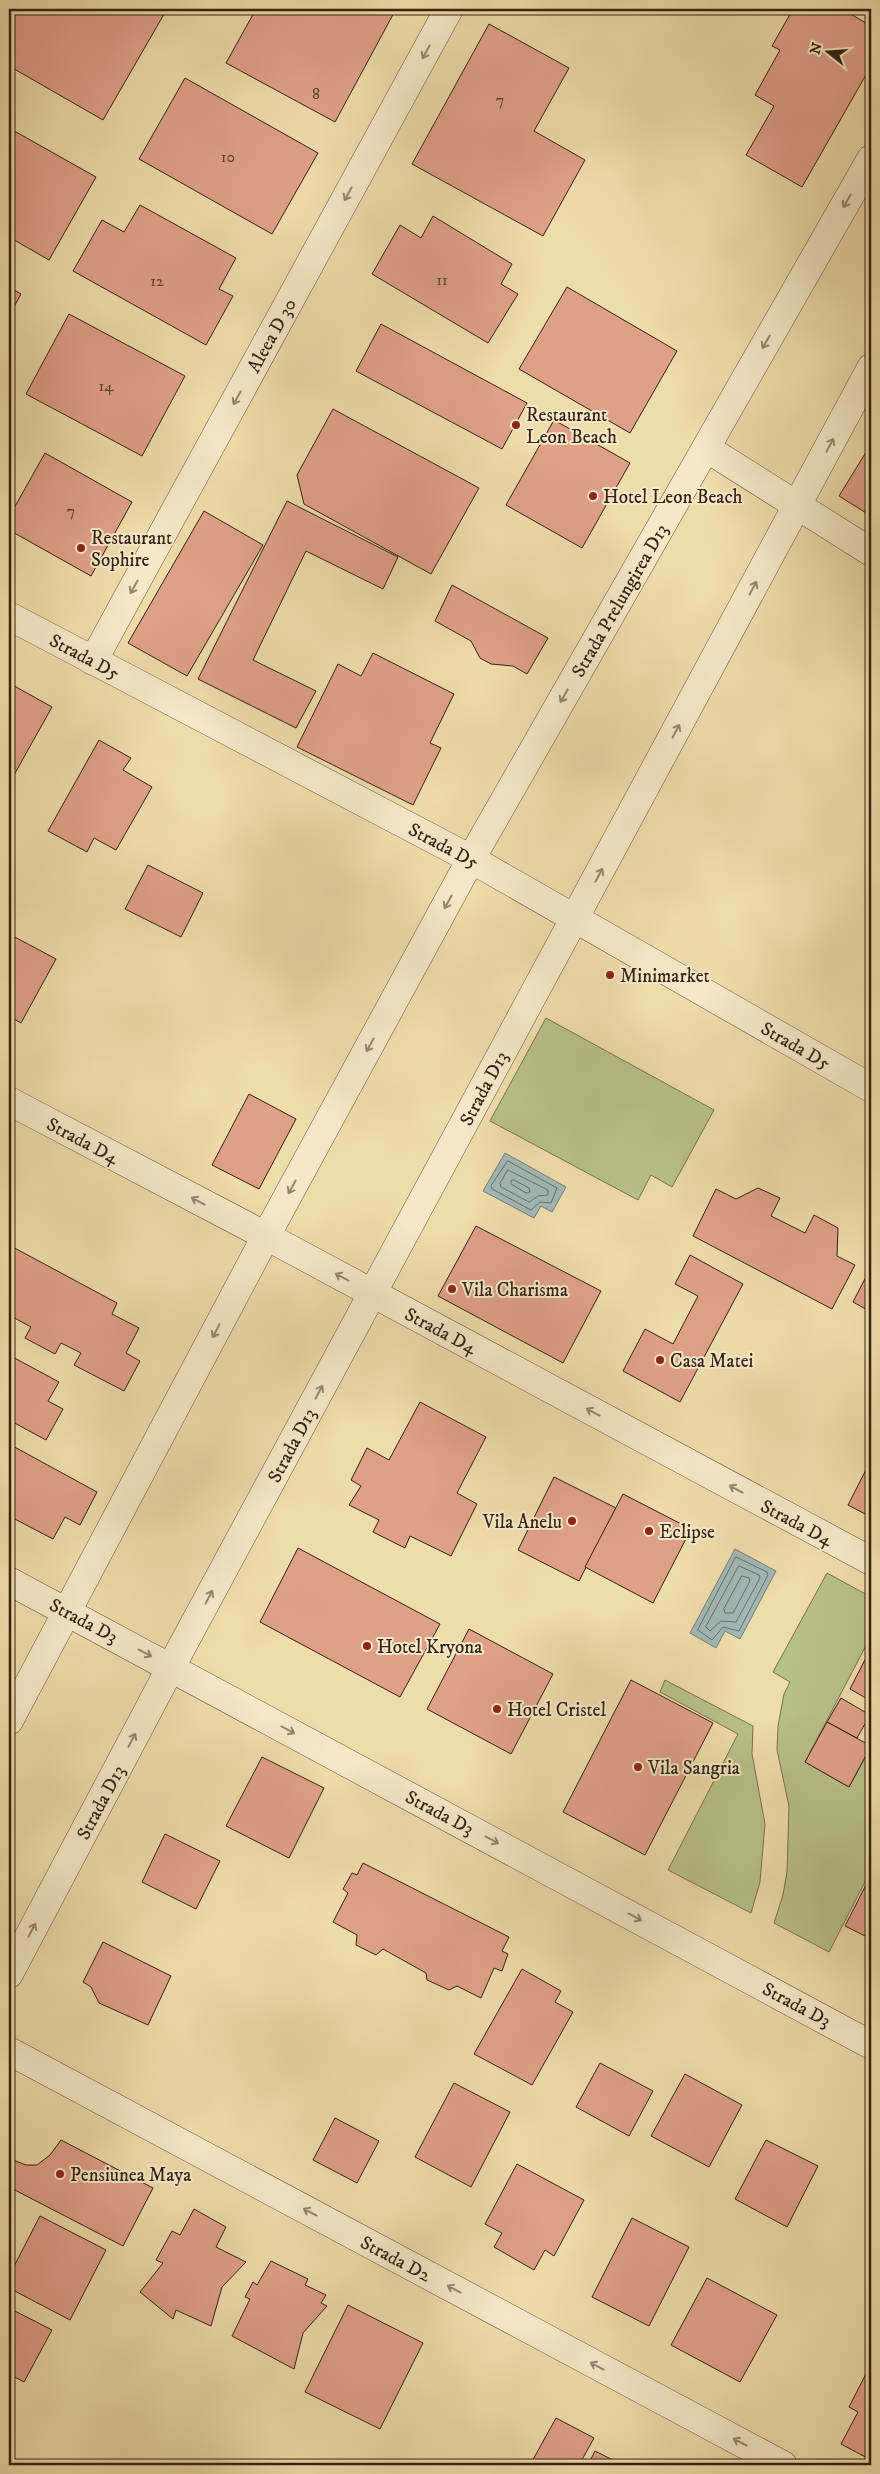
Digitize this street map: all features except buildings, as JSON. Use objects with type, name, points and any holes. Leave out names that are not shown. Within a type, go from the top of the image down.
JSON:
[{"type":"street","name":"Aleea D 30","points":[[93,661],[449,9]]},
{"type":"street","name":"Strada Prelungirea D13","points":[[471,859],[871,159]]},
{"type":"street","points":[[576,918],[871,368]]},
{"type":"street","points":[[706,448],[871,552]]},
{"type":"street","name":"Strada D5","points":[[9,616],[471,859],[871,1088]]},
{"type":"street","points":[[9,1721],[266,1236],[471,859]]},
{"type":"street","name":"Strada D13","points":[[9,1974],[171,1667],[576,918]]},
{"type":"street","name":"Strada D4","points":[[9,1101],[266,1236],[871,1561]]},
{"type":"street","name":"Strada D3","points":[[9,1581],[871,2044]]},
{"type":"street","name":"Strada D2","points":[[9,2051],[783,2465]]},
{"type":"green space","points":[[546,1018],[714,1110],[672,1187],[651,1175],[638,1200],[490,1121]]},
{"type":"green space","points":[[827,1573],[871,1597],[871,1636],[805,1762],[849,1787],[871,1747],[871,1870],[829,1952],[774,1923],[783,1895],[787,1872],[789,1806],[777,1750],[778,1726],[784,1694],[790,1682],[773,1672]]},
{"type":"green space","points":[[665,1680],[753,1726],[752,1754],[765,1824],[760,1882],[751,1913],[668,1870],[738,1734],[660,1692]]},
{"type":"water","points":[[505,1153],[566,1187],[552,1212],[541,1206],[534,1218],[483,1191]]},
{"type":"water","points":[[735,1549],[776,1571],[740,1639],[725,1631],[716,1648],[690,1633]]},
{"type":"place","name":"Restaurant Leon Beach","points":[[516,425]]},
{"type":"place","name":"Hotel Leon Beach","points":[[593,496]]},
{"type":"place","name":"Restaurant Sophire","points":[[81,548]]},
{"type":"place","name":"Minimarket","points":[[610,975]]},
{"type":"place","name":"Vila Charisma","points":[[452,1289]]},
{"type":"place","name":"Casa Matei","points":[[660,1360]]},
{"type":"place","name":"Vila Anelu","points":[[572,1521]]},
{"type":"place","name":"Eclipse","points":[[649,1531]]},
{"type":"place","name":"Hotel Kryona","points":[[367,1646]]},
{"type":"place","name":"Hotel Cristel","points":[[497,1709]]},
{"type":"place","name":"Vila Sangria","points":[[638,1767]]},
{"type":"place","name":"Pensiunea Maya","points":[[60,2174]]}]
